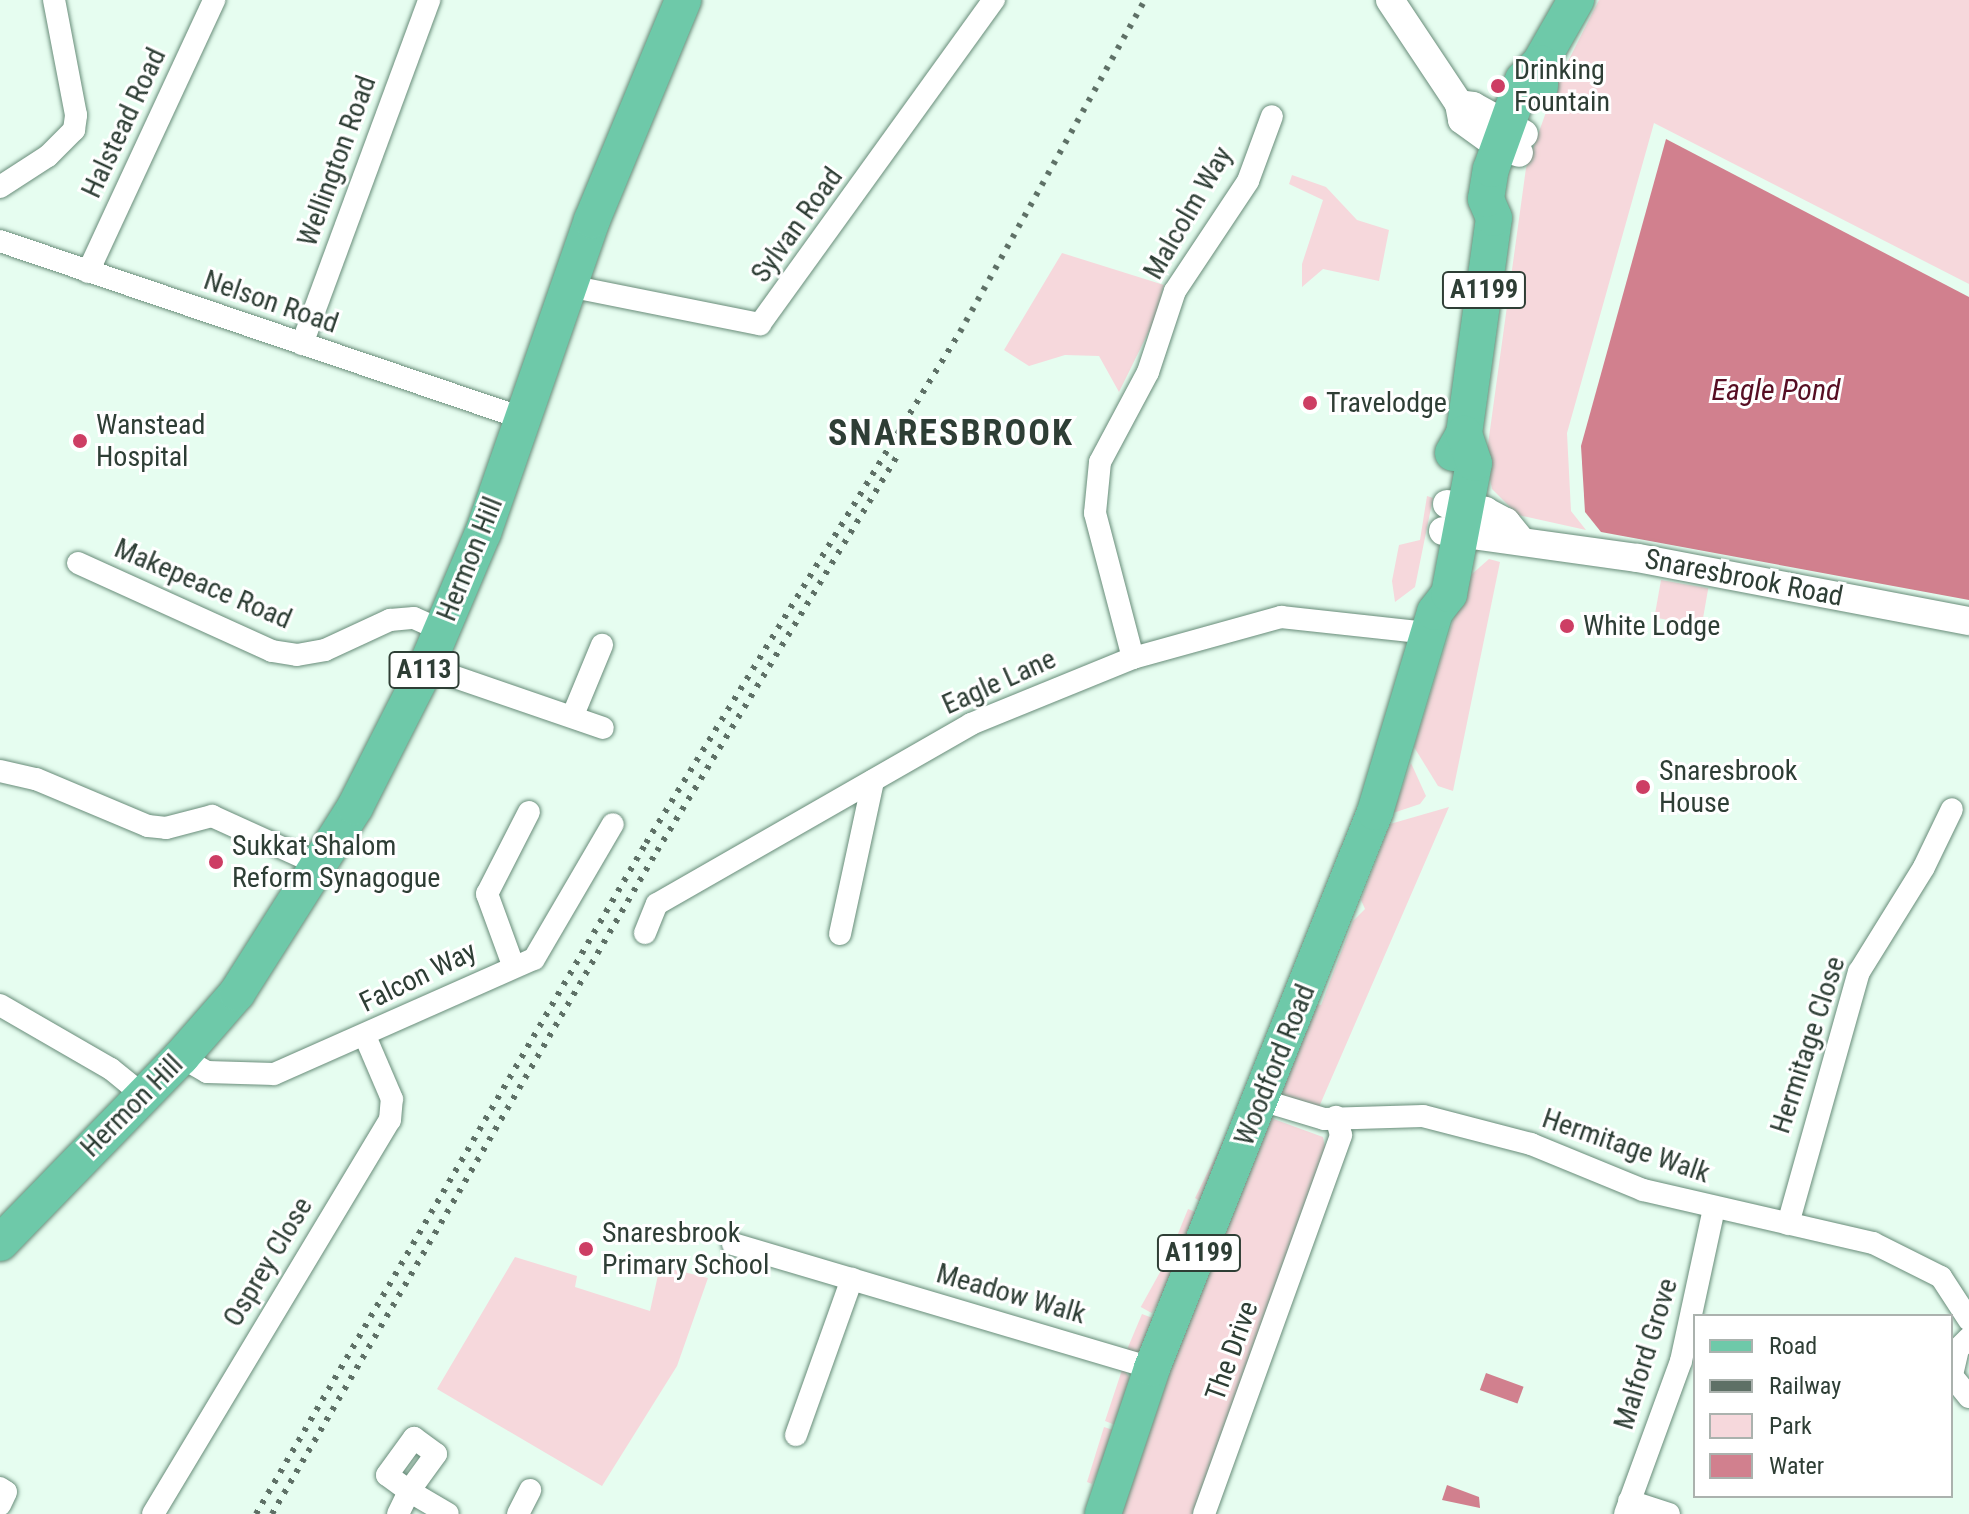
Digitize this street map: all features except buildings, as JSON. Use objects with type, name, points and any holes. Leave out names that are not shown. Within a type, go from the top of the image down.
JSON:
[{"type":"main road","name":"Hermon Hill","points":[[0,1243],[181,1057],[249,977],[320,865],[426,667],[483,533],[569,286],[683,0]]},
{"type":"main road","name":"A1199","points":[[1432,622],[1449,594],[1455,519],[1474,456],[1464,434],[1494,218],[1486,199],[1541,85],[1540,63],[1576,0]]},
{"type":"main road","name":"Woodford Road","points":[[1103,1514],[1152,1368],[1375,812],[1432,622]]},
{"type":"street","points":[[0,187],[48,156],[74,130],[76,115],[54,0]]},
{"type":"street","name":"Halstead Road","points":[[88,272],[214,0]]},
{"type":"street","name":"Wellington Road","points":[[302,344],[429,0]]},
{"type":"street","name":"Sylvan Road","points":[[569,286],[760,324],[994,0]]},
{"type":"street","points":[[1390,0],[1459,104],[1462,120],[1512,140]]},
{"type":"street","name":"Malcolm Way","points":[[1133,658],[1095,513],[1100,462],[1148,372],[1175,291],[1248,181],[1272,116]]},
{"type":"street","name":"Nelson Road","points":[[0,241],[522,418]]},
{"type":"street","name":"Snaresbrook Road","points":[[1455,519],[1506,522],[1519,538],[1969,621]]},
{"type":"street","name":"Makepeace Road","points":[[78,563],[272,651],[297,655],[325,650],[390,620],[414,618],[441,630]]},
{"type":"street","name":"Eagle Lane","points":[[645,933],[657,904],[971,724],[1133,658],[1281,617],[1432,622]]},
{"type":"street","points":[[573,715],[602,645]]},
{"type":"street","points":[[426,667],[573,715],[603,728]]},
{"type":"street","points":[[0,771],[36,779],[148,826],[166,828],[212,816],[320,865]]},
{"type":"street","points":[[840,934],[873,781]]},
{"type":"street","name":"Hermitage Close","points":[[1788,1224],[1859,972],[1924,867],[1952,809]]},
{"type":"street","points":[[513,965],[487,894],[529,812]]},
{"type":"street","name":"Falcon Way","points":[[181,1057],[207,1072],[274,1074],[365,1036],[513,965],[534,959],[613,824]]},
{"type":"street","points":[[0,1005],[111,1069],[143,1095]]},
{"type":"street","name":"Osprey Close","points":[[153,1514],[390,1120],[392,1099],[365,1036]]},
{"type":"street","name":"Hermitage Walk","points":[[1261,1100],[1300,1115],[1423,1116],[1489,1132],[1643,1190],[1714,1209],[1873,1243],[1963,1291],[1969,1320]]},
{"type":"street","name":"The Drive","points":[[1204,1514],[1337,1148],[1341,1135],[1336,1117]]},
{"type":"street","name":"Malford Grove","points":[[1627,1507],[1681,1361],[1714,1209]]},
{"type":"street","name":"Meadow Walk","points":[[733,1244],[1152,1368]]},
{"type":"street","points":[[796,1435],[852,1279]]},
{"type":"street","points":[[1953,1372],[1958,1349],[1969,1338]]},
{"type":"street","points":[[1953,1377],[1969,1397]]},
{"type":"street","points":[[0,1488],[6,1492],[0,1505]]},
{"type":"street","points":[[518,1514],[530,1490]]},
{"type":"street","points":[[398,1514],[409,1491],[448,1514]]},
{"type":"street","points":[[1627,1507],[1669,1514]]},
{"type":"green space","points":[[1599,0],[1969,0],[1969,284],[1654,123],[1567,433],[1571,511],[1586,530],[1518,515],[1492,489],[1486,459],[1526,168],[1555,87]]},
{"type":"green space","points":[[1292,175],[1326,187],[1357,220],[1389,230],[1379,281],[1323,269],[1302,287],[1302,264],[1323,200],[1289,184]]},
{"type":"green space","points":[[1062,253],[1164,285],[1155,319],[1119,392],[1099,356],[1065,355],[1029,366],[1004,350]]},
{"type":"green space","points":[[1427,496],[1433,498],[1415,587],[1395,602],[1392,581],[1399,545],[1420,540]]},
{"type":"green space","points":[[1489,559],[1500,562],[1453,791],[1438,786],[1414,747],[1461,595],[1472,574]]},
{"type":"green space","points":[[1661,580],[1708,588],[1702,626],[1654,617]]},
{"type":"green space","points":[[1411,763],[1426,796],[1420,804],[1393,813]]},
{"type":"green space","points":[[1449,807],[1319,1107],[1281,1097],[1280,1088],[1315,1004],[1321,1005],[1353,921],[1365,909],[1361,900],[1390,824]]},
{"type":"green space","points":[[1241,1104],[1201,1202],[1195,1198]]},
{"type":"green space","points":[[1271,1118],[1323,1137],[1325,1147],[1192,1514],[1118,1514],[1141,1439]]},
{"type":"green space","points":[[1188,1209],[1198,1213],[1184,1248],[1174,1244]]},
{"type":"green space","points":[[515,1257],[577,1276],[575,1287],[650,1311],[660,1266],[708,1278],[677,1366],[602,1486],[437,1389]]},
{"type":"green space","points":[[1164,1265],[1175,1271],[1152,1313],[1141,1307]]},
{"type":"green space","points":[[1142,1314],[1158,1320],[1139,1352],[1126,1352]]},
{"type":"green space","points":[[1123,1367],[1130,1379],[1118,1426],[1105,1421]]},
{"type":"green space","points":[[1104,1427],[1116,1431],[1092,1484],[1087,1482]]},
{"type":"water","name":"Eagle Pond","points":[[1666,139],[1969,297],[1969,600],[1601,532],[1585,512],[1581,446]]},
{"type":"water","points":[[1486,1373],[1524,1387],[1517,1404],[1480,1390]]},
{"type":"water","points":[[1447,1485],[1479,1497],[1480,1508],[1442,1500]]},
{"type":"railway","points":[[256,1514],[646,843],[960,332],[1145,0]]},
{"type":"railway","points":[[272,1514],[657,851],[898,455]]},
{"type":"place","name":"Drinking Fountain","points":[[1498,86]]},
{"type":"place","name":"Travelodge","points":[[1310,403]]},
{"type":"place","name":"Wanstead Hospital","points":[[80,441]]},
{"type":"place","name":"White Lodge","points":[[1567,626]]},
{"type":"place","name":"Snaresbrook House","points":[[1643,787]]},
{"type":"place","name":"Sukkat Shalom Reform Synagogue","points":[[216,862]]},
{"type":"place","name":"Snaresbrook Primary School","points":[[586,1249]]},
{"type":"district","name":"SNARESBROOK","points":[[951,434]]}]
